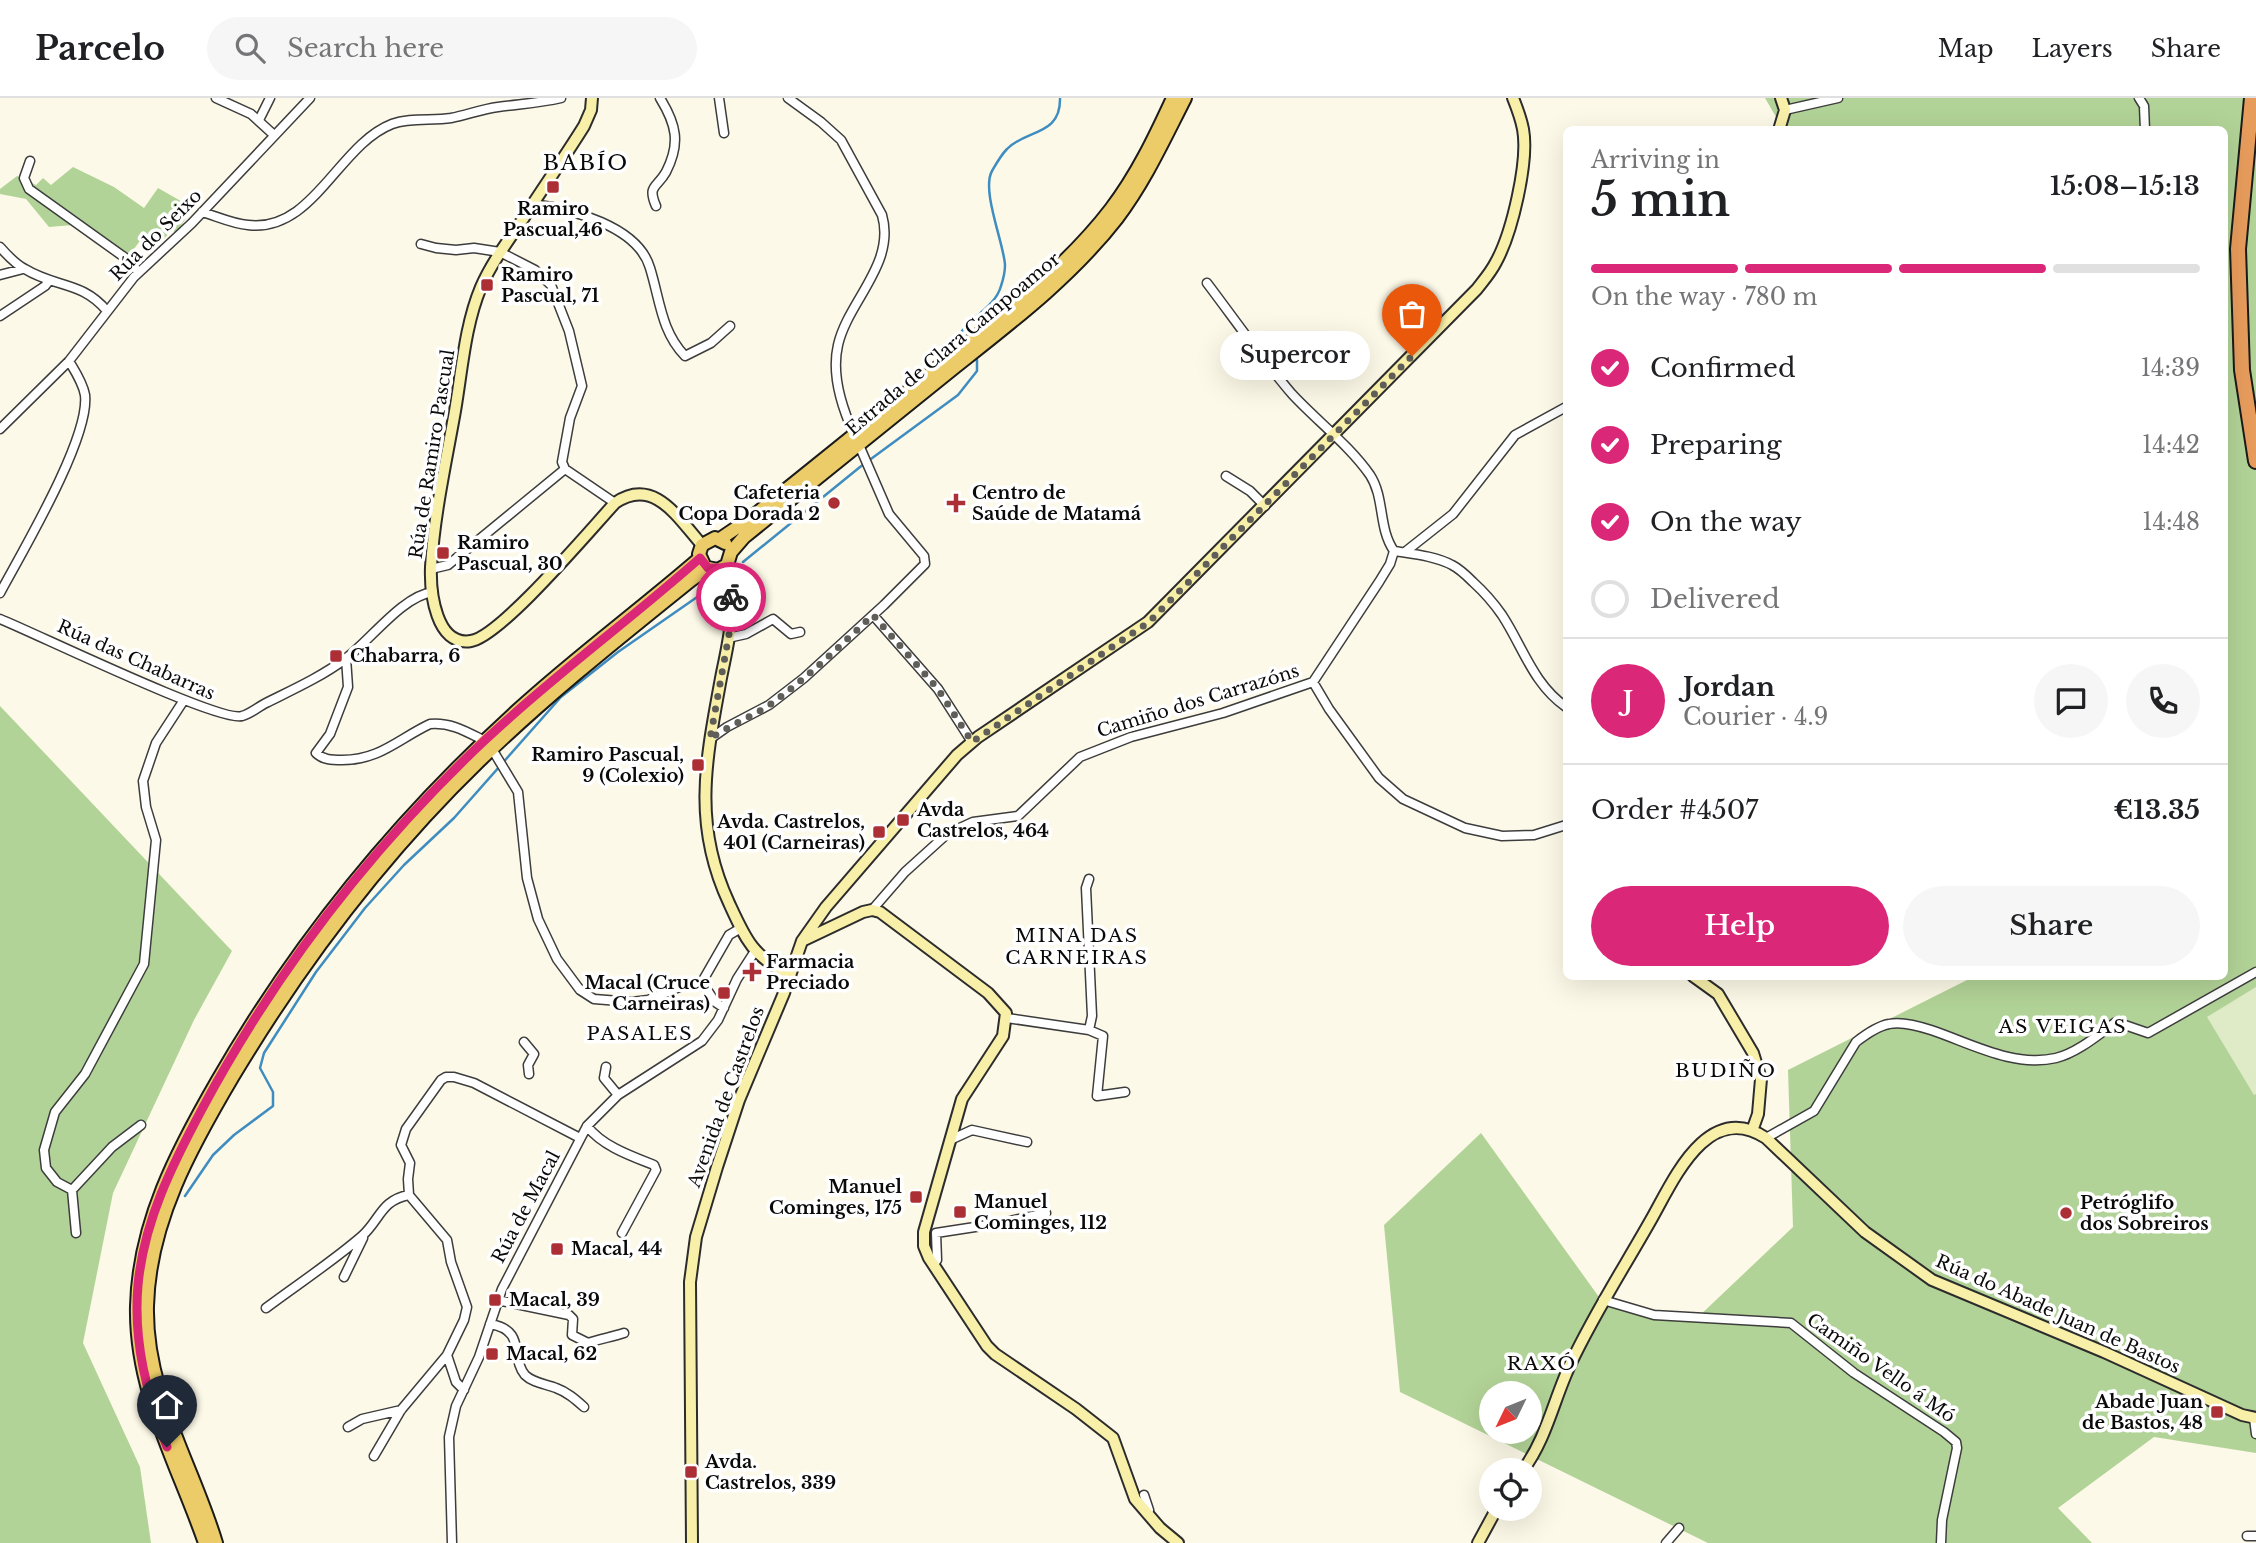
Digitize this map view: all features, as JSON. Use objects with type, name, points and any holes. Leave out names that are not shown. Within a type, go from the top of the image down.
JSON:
[{"type":"highway","points":[[2252,98],[2238,249],[2242,370],[2256,461]]},
{"type":"main road","name":"Estrada de Clara Campoamor","points":[[702,545],[710,539],[720,539],[859,445],[1080,246],[1129,184],[1174,98]]},
{"type":"main road","name":"Estrada de Clara Campoamor","points":[[723,568],[729,561],[731,552],[744,537],[1054,286],[1088,253],[1136,190],[1185,98]]},
{"type":"main road","points":[[720,539],[727,544],[731,552]]},
{"type":"main road","points":[[702,545],[704,563]]},
{"type":"main road","points":[[704,563],[723,568]]},
{"type":"main road","points":[[216,1543],[162,1405],[149,1341],[147,1306],[151,1265],[166,1206],[190,1154],[218,1100],[263,1026],[314,951],[394,850],[565,669],[704,563]]},
{"type":"main road","points":[[205,1543],[152,1407],[138,1343],[139,1274],[157,1202],[180,1150],[240,1042],[305,944],[386,843],[491,749]]},
{"type":"street","points":[[216,98],[259,120],[274,135]]},
{"type":"street","points":[[259,120],[270,98]]},
{"type":"street","name":"Rúa do Seixo","points":[[0,429],[69,361],[139,272],[202,212],[310,98]]},
{"type":"street","points":[[202,212],[249,226],[272,223],[294,215],[357,146],[390,125],[401,121],[451,118],[495,107],[561,98]]},
{"type":"street","name":"Rúa de Ramiro Pascual","points":[[592,98],[591,110],[584,127],[500,252],[481,287],[469,328],[431,569],[433,592],[446,632],[457,641],[479,639],[497,626],[526,599],[615,503]]},
{"type":"street","points":[[656,206],[651,195],[653,187],[666,173],[676,141],[672,117],[660,98]]},
{"type":"street","points":[[719,98],[724,133]]},
{"type":"street","points":[[710,739],[769,705],[804,678],[923,568],[926,561],[889,514],[841,402],[837,376],[837,346],[852,309],[876,272],[886,228],[882,215],[841,140],[788,98]]},
{"type":"street","name":"Avenida de Castrelos","points":[[692,1543],[692,1252],[732,1122],[785,991],[802,941],[872,852],[945,767],[972,742],[1140,629],[1464,304],[1496,263],[1509,229],[1525,150],[1523,129],[1513,98]]},
{"type":"street","points":[[1780,126],[1785,110],[1781,98]]},
{"type":"street","points":[[1785,110],[1838,98]]},
{"type":"street","points":[[2140,98],[2144,106],[2145,126]]},
{"type":"street","points":[[30,161],[24,178],[29,189],[117,251],[139,272]]},
{"type":"street","points":[[533,204],[578,213],[631,238],[649,264],[671,342],[685,356],[711,343],[730,326]]},
{"type":"street","points":[[421,244],[436,248],[474,248],[500,252],[525,263],[545,278],[551,285],[569,331],[582,391],[570,418],[562,462],[565,469],[615,503],[638,492],[654,497],[671,510],[702,545]]},
{"type":"street","points":[[0,247],[23,269],[49,281],[86,291],[107,312]]},
{"type":"street","points":[[0,275],[23,269]]},
{"type":"street","points":[[0,316],[49,281]]},
{"type":"street","points":[[1207,284],[1267,364],[1360,462],[1376,485],[1389,543],[1394,551],[1438,559],[1451,564],[1467,576],[1491,600],[1503,617],[1545,690],[1563,705]]},
{"type":"street","points":[[0,593],[60,479],[81,423],[85,397],[69,361]]},
{"type":"street","points":[[1405,552],[1453,514],[1484,471],[1515,435],[1563,409]]},
{"type":"street","points":[[431,569],[448,565],[565,469]]},
{"type":"street","points":[[1226,476],[1250,491],[1265,506]]},
{"type":"street","name":"Camiño dos Carrazóns","points":[[872,910],[905,872],[947,834],[973,822],[1018,816],[1080,757],[1131,737],[1223,713],[1313,682],[1384,573],[1394,551]]},
{"type":"street","points":[[723,568],[732,601],[710,739],[705,798],[709,848],[718,880],[755,951],[762,959],[789,975]]},
{"type":"street","name":"Rúa das Chabarras","points":[[0,619],[184,700],[220,713],[241,717],[335,667],[404,606],[420,595],[433,592]]},
{"type":"street","points":[[873,615],[938,689],[972,742]]},
{"type":"street","points":[[728,638],[746,634],[773,619],[791,634],[800,632]]},
{"type":"street","points":[[346,658],[348,687],[330,734],[316,753],[321,758],[346,760],[369,757],[430,724],[453,726],[491,749],[518,792],[527,878],[538,919],[557,959],[580,990],[594,999],[632,1002],[648,1000],[695,982],[702,982]]},
{"type":"street","points":[[1313,682],[1329,709],[1379,778],[1403,799],[1465,828],[1502,836],[1534,835],[1563,826]]},
{"type":"street","points":[[72,1191],[57,1182],[46,1168],[44,1150],[55,1112],[85,1074],[144,964],[156,840],[146,807],[143,781],[156,743],[184,700]]},
{"type":"street","points":[[1088,1030],[1092,1016],[1086,888],[1089,879]]},
{"type":"street","points":[[802,941],[856,915],[872,910],[880,912],[1001,1005],[1007,1018],[1003,1036],[964,1094],[924,1232],[924,1246],[933,1265],[981,1339],[995,1354],[1113,1437],[1135,1499],[1178,1543]]},
{"type":"street","points":[[702,982],[729,935],[741,928]]},
{"type":"street","name":"Rúa de Macal","points":[[452,1543],[449,1437],[451,1422],[497,1300],[587,1126],[618,1095],[702,1041],[724,1008],[755,951]]},
{"type":"street","points":[[1766,1138],[1814,1111],[1856,1042],[1864,1035],[1888,1024],[1926,1028],[2006,1057],[2031,1060],[2054,1058],[2064,1055],[2116,1022],[2148,1033],[2256,972]]},
{"type":"street","points":[[1530,1458],[1544,1432],[1565,1376],[1603,1300],[1684,1161],[1717,1133],[1752,1130],[1758,1114],[1761,1079],[1754,1053],[1718,993],[1699,980]]},
{"type":"street","points":[[702,982],[715,1002],[724,1008]]},
{"type":"street","points":[[1007,1018],[1088,1030],[1103,1036],[1097,1096],[1125,1092]]},
{"type":"street","points":[[524,1042],[534,1054],[528,1065],[529,1074]]},
{"type":"street","points":[[606,1067],[604,1078],[618,1095]]},
{"type":"street","points":[[374,1455],[401,1410],[447,1355],[464,1321],[466,1299],[451,1262],[447,1240],[410,1195],[408,1179],[411,1163],[401,1144],[406,1129],[441,1080],[454,1077],[474,1083],[580,1138]]},
{"type":"street","points":[[76,1233],[72,1191],[112,1147],[141,1125]]},
{"type":"street","points":[[587,1126],[611,1145],[654,1165],[656,1170],[622,1233]]},
{"type":"street","points":[[950,1140],[972,1130],[1027,1142]]},
{"type":"street","name":"Rúa do Abade Juan de Bastos","points":[[1752,1130],[1766,1138],[1865,1232],[1933,1280],[2104,1352],[2242,1415],[2255,1418]]},
{"type":"street","points":[[344,1276],[364,1235],[385,1206],[410,1195]]},
{"type":"street","points":[[933,1265],[937,1261],[936,1233],[1046,1213]]},
{"type":"street","points":[[266,1308],[364,1235]]},
{"type":"street","points":[[497,1300],[569,1315],[573,1319],[572,1335],[588,1343],[597,1338],[624,1334]]},
{"type":"street","name":"Camiño Vello á Mó","points":[[1603,1300],[1654,1315],[1791,1324],[1854,1373],[1944,1432],[1956,1442],[1957,1448],[1942,1520],[1941,1543]]},
{"type":"street","points":[[490,1324],[500,1327],[517,1342],[519,1364],[529,1378],[567,1393],[584,1407]]},
{"type":"street","points":[[447,1355],[456,1382],[464,1390]]},
{"type":"street","points":[[348,1427],[362,1419],[401,1410]]},
{"type":"street","points":[[2255,1418],[2256,1434]]},
{"type":"street","points":[[1144,1495],[1149,1510],[1146,1513]]},
{"type":"street","points":[[1478,1543],[1490,1521]]},
{"type":"street","points":[[1665,1543],[1679,1528]]},
{"type":"green space","points":[[1765,98],[2256,98],[2256,1453],[2154,1437],[2058,1508],[2092,1543],[1708,1543],[1542,1462],[1542,1458],[1535,1458],[1506,1444],[1542,1444],[1542,1381],[1479,1381],[1479,1431],[1400,1392],[1384,1225],[1481,1133],[1604,1304],[1696,1319],[1793,1227],[1788,1070],[1967,980],[2228,980],[2228,126],[1781,126]]},
{"type":"green space","points":[[73,167],[114,187],[144,208],[158,188],[193,208],[176,233],[172,230],[159,244],[145,234],[128,257],[73,225],[49,227],[26,199],[0,194],[0,189],[17,176],[36,185],[43,178],[51,185]]},
{"type":"green space","points":[[0,706],[232,951],[194,1020],[113,1193],[83,1343],[140,1467],[151,1543],[0,1543]]},
{"type":"green space","points":[[2256,987],[2256,1094],[2254,1095],[2207,1017]]},
{"type":"waterway","points":[[957,338],[993,301],[1004,276],[1004,256],[989,191],[992,171],[1007,149],[1049,126],[1059,110],[1060,98]]},
{"type":"waterway","points":[[743,562],[860,467],[958,395],[977,371],[977,360]]},
{"type":"waterway","points":[[185,1196],[213,1155],[234,1135],[273,1106],[273,1092],[260,1068],[264,1053],[316,972],[365,908],[404,865],[454,818],[561,697],[618,652],[713,586]]},
{"type":"way so far","points":[[731,597],[732,618],[710,739],[769,705],[804,678],[873,615],[938,689],[972,742],[1149,622],[1412,356]]},
{"type":"place","name":"Ramiro Pascual,46","points":[[553,187]]},
{"type":"place","name":"Ramiro Pascual, 71","points":[[487,285]]},
{"type":"place","name":"Supercor","points":[[1412,356]]},
{"type":"place","name":"Cafeteria Copa Dorada 2","points":[[834,503]]},
{"type":"place","name":"Centro de Saúde de Matamá","points":[[956,503]]},
{"type":"place","name":"Ramiro Pascual, 30","points":[[443,553]]},
{"type":"place","name":"Chabarra, 6","points":[[336,656]]},
{"type":"place","name":"Ramiro Pascual, 9 (Colexio)","points":[[698,765]]},
{"type":"place","name":"Avda Castrelos, 464","points":[[903,820]]},
{"type":"place","name":"Avda. Castrelos, 401 (Carneiras)","points":[[879,832]]},
{"type":"place","name":"Farmacia Preciado","points":[[752,972]]},
{"type":"place","name":"Macal (Cruce Carneiras)","points":[[724,993]]},
{"type":"place","name":"Manuel Cominges, 175","points":[[916,1197]]},
{"type":"place","name":"Manuel Cominges, 112","points":[[960,1212]]},
{"type":"place","name":"Petróglifo dos Sobreiros","points":[[2066,1213]]},
{"type":"place","name":"Macal, 44","points":[[557,1249]]},
{"type":"place","name":"Macal, 39","points":[[495,1300]]},
{"type":"place","name":"Macal, 62","points":[[492,1354]]},
{"type":"place","name":"Abade Juan de Bastos, 48","points":[[2217,1412]]},
{"type":"place","name":"Avda. Castrelos, 339","points":[[691,1472]]},
{"type":"district","name":"BABÍO","points":[[586,163]]},
{"type":"district","name":"MINA DAS CARNEIRAS","points":[[1077,946]]},
{"type":"district","name":"AS VEIGAS","points":[[2063,1026]]},
{"type":"district","name":"PASALES","points":[[640,1033]]},
{"type":"district","name":"BUDIÑO","points":[[1726,1070]]},
{"type":"district","name":"RAXÓ","points":[[1542,1363]]},
{"type":"route","points":[[167,1447],[152,1407],[138,1343],[138,1285],[145,1242],[157,1202],[180,1150],[240,1042],[272,993],[324,919],[386,843],[434,791],[520,708],[700,558],[708,568],[723,568],[731,597]]}]
